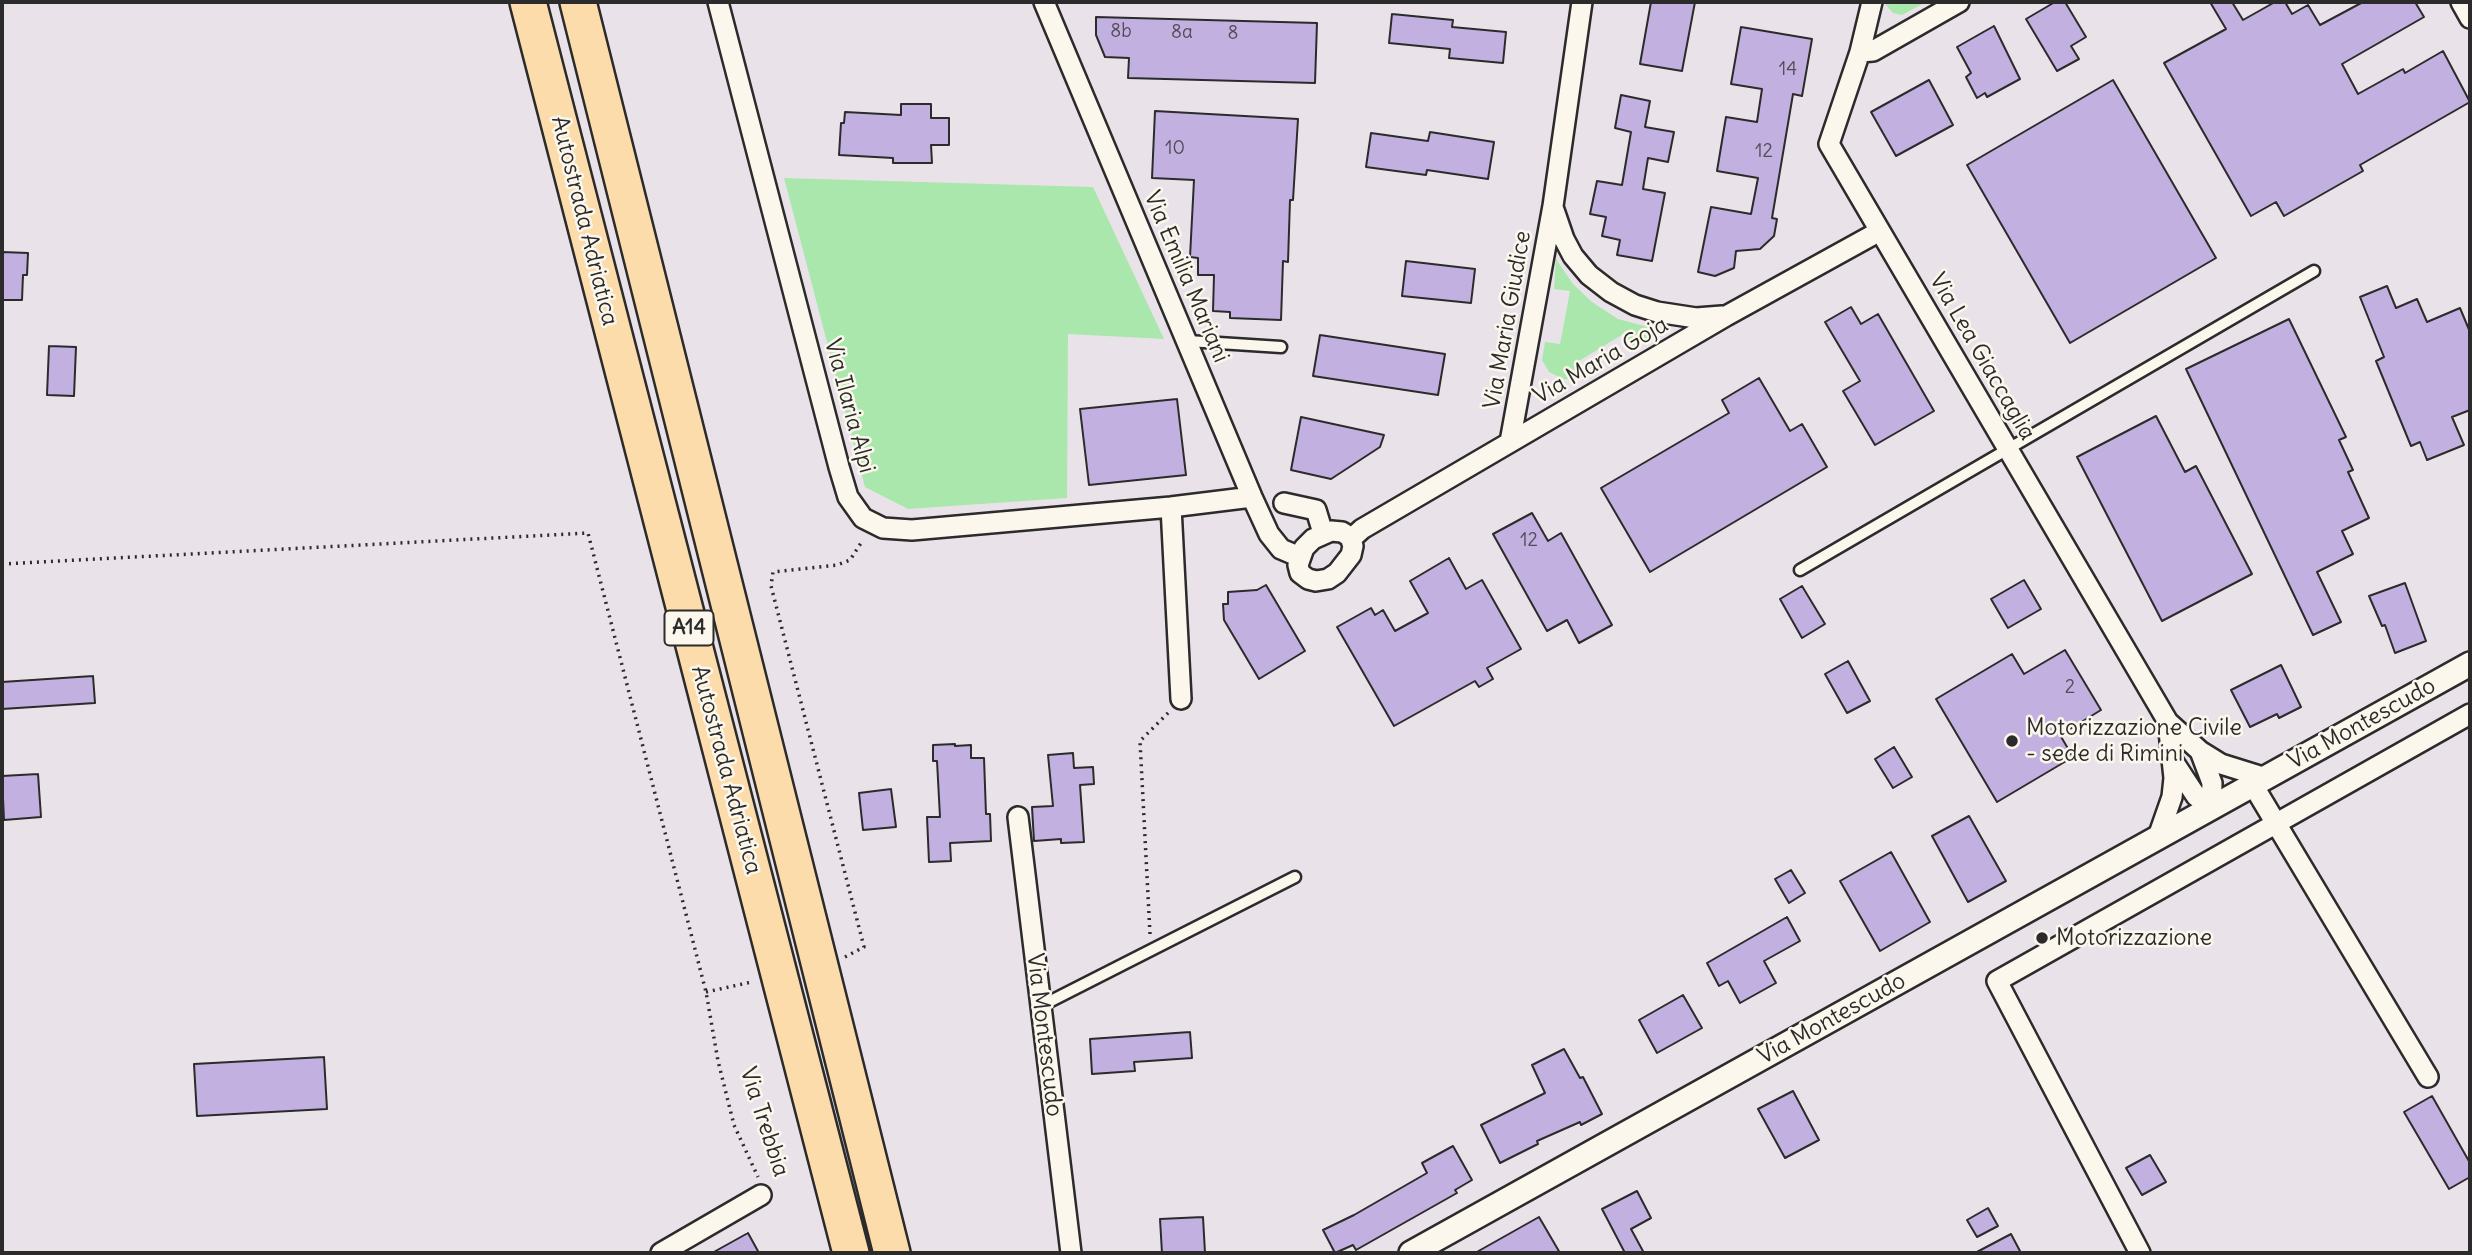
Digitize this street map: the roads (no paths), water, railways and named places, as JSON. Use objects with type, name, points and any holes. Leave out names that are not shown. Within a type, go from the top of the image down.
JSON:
[{"type":"highway","name":"Autostrada Adriatica","points":[[528,2],[851,1253]]},
{"type":"highway","name":"Autostrada Adriatica","points":[[578,2],[892,1253]]},
{"type":"street","name":"Via Ilaria Alpi","points":[[718,2],[839,467],[849,497],[863,518],[883,528],[912,530],[1171,507]]},
{"type":"street","name":"Via Emilia Mariani","points":[[1044,2],[1269,534],[1280,549],[1300,557]]},
{"type":"street","name":"Via Maria Giudice","points":[[1510,442],[1553,206],[1582,2]]},
{"type":"street","name":"Via Lea Giaccaglia","points":[[1872,2],[1860,52],[1829,144],[2168,722],[2200,751],[2221,764],[2260,781]]},
{"type":"street","points":[[1860,52],[1873,51],[1959,2]]},
{"type":"street","points":[[2461,2],[2470,18]]},
{"type":"street","name":"Via Maria Giudice","points":[[1553,206],[1557,223],[1573,256],[1589,275],[1611,292],[1635,305],[1680,317],[1726,316]]},
{"type":"street","name":"Via Maria Goja","points":[[1351,539],[1363,529],[1726,316],[1880,231]]},
{"type":"street","points":[[1181,699],[1171,507],[1252,497]]},
{"type":"street","points":[[1284,503],[1316,510],[1323,533]]},
{"type":"street","points":[[1342,532],[1351,539],[1352,555],[1337,573],[1328,579],[1308,579],[1300,573],[1298,565],[1304,548],[1323,533],[1342,532]]},
{"type":"street","name":"Via Montescudo","points":[[1411,1253],[2470,664]]},
{"type":"street","name":"Via Montescudo","points":[[2140,1253],[1997,981],[2470,714]]},
{"type":"street","name":"Via Lea Giaccaglia","points":[[2158,837],[2172,797],[2173,761],[2168,722]]},
{"type":"street","name":"Via Lea Giaccaglia","points":[[2200,751],[2212,783],[2211,808]]},
{"type":"street","name":"Via Lea Giaccaglia","points":[[2173,761],[2196,796],[2211,808]]},
{"type":"street","points":[[2260,781],[2277,824],[2428,1077]]},
{"type":"street","name":"Via Montescudo","points":[[1018,817],[1071,1253]]},
{"type":"street","name":"Via Trebbia","points":[[661,1253],[761,1195]]},
{"type":"lane","points":[[1800,570],[2314,271]]},
{"type":"lane","points":[[1188,341],[1281,347]]},
{"type":"lane","points":[[1041,1006],[1295,877]]},
{"type":"place","name":"Motorizzazione Civile - sede di Rimini","points":[[2012,741]]},
{"type":"place","name":"Motorizzazione","points":[[2042,938]]}]
